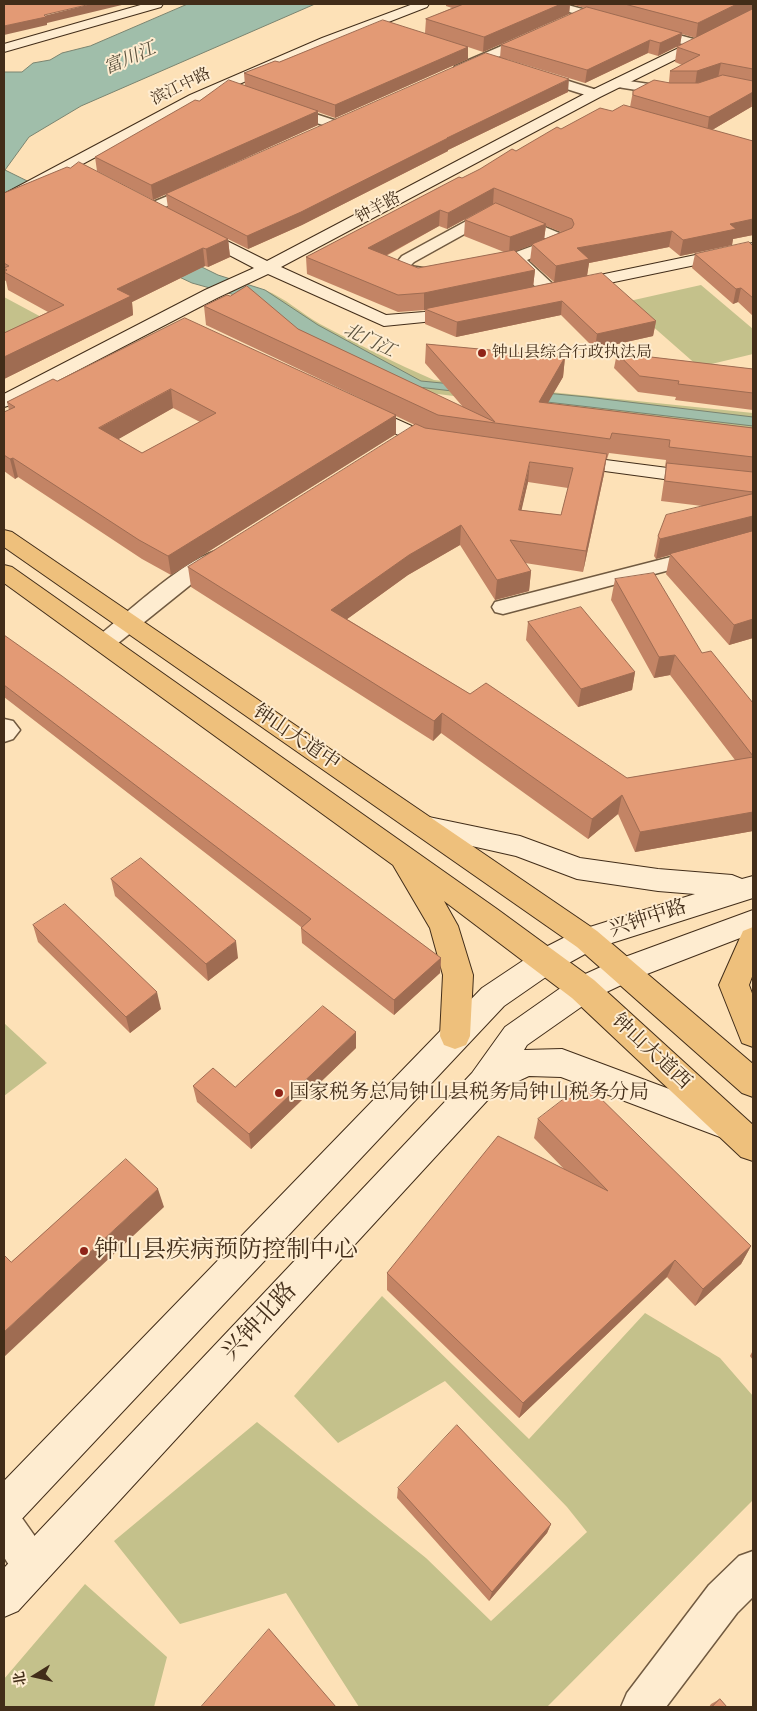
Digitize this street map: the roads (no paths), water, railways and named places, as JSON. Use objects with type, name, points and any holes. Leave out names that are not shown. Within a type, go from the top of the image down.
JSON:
[{"type":"highway","name":"钟山大道中","points":[[4,537],[587,939]]},
{"type":"highway","name":"钟山大道中","points":[[4,572],[401,855],[546,961]]},
{"type":"highway","points":[[401,855],[444,926],[458,975],[455,1036]]},
{"type":"highway","points":[[587,939],[753,1082]]},
{"type":"highway","points":[[753,939],[734,985],[753,1034]]},
{"type":"highway","name":"钟山大道西","points":[[546,961],[583,989],[742,1136]]},
{"type":"street","points":[[4,43],[143,4]]},
{"type":"street","points":[[4,48],[157,4]]},
{"type":"street","name":"滨江中路","points":[[9,197],[195,98],[423,4]]},
{"type":"street","points":[[552,4],[697,44]]},
{"type":"street","points":[[568,21],[585,13]]},
{"type":"street","name":"钟羊路","points":[[4,401],[175,322],[211,294],[248,278],[579,102],[596,101],[616,83],[753,16]]},
{"type":"street","points":[[374,23],[390,28]]},
{"type":"street","points":[[450,73],[550,28]]},
{"type":"street","points":[[466,53],[502,64]]},
{"type":"street","points":[[521,70],[596,101]]},
{"type":"street","points":[[616,83],[661,91],[692,92]]},
{"type":"street","points":[[224,86],[240,91]]},
{"type":"street","points":[[273,103],[335,125]]},
{"type":"street","points":[[318,133],[351,118]]},
{"type":"street","points":[[69,165],[86,174]]},
{"type":"street","points":[[151,208],[207,183]]},
{"type":"street","points":[[135,199],[169,217]]},
{"type":"street","points":[[444,270],[426,273],[406,272],[402,266],[408,259],[494,211],[563,240],[516,260],[489,264]]},
{"type":"street","points":[[187,226],[266,268],[384,321],[424,317],[479,305]]},
{"type":"street","points":[[516,260],[542,292],[753,248]]},
{"type":"street","points":[[345,401],[407,439],[461,446]]},
{"type":"street","points":[[546,458],[753,485]]},
{"type":"street","points":[[502,607],[753,542]]},
{"type":"street","points":[[104,643],[186,577],[238,545]]},
{"type":"street","points":[[4,727],[8,730],[4,733]]},
{"type":"street","points":[[424,826],[520,846],[577,868],[658,880],[716,886],[753,887]]},
{"type":"street","name":"兴钟中路","points":[[546,961],[587,939],[753,887]]},
{"type":"street","name":"兴钟中路","points":[[583,989],[624,970],[753,921]]},
{"type":"street","points":[[4,1509],[493,997],[546,961]]},
{"type":"street","name":"兴钟北路","points":[[4,1597],[483,1083],[516,1036],[583,989]]},
{"type":"street","points":[[483,1083],[527,1062],[562,1063],[742,1136]]},
{"type":"street","points":[[4,1524],[32,1566]]},
{"type":"street","points":[[641,1707],[723,1599],[753,1570]]},
{"type":"water","name":"富川江","points":[[188,4],[315,4],[81,106],[29,137],[5,170],[218,275],[265,290],[318,325],[421,381],[587,397],[753,417],[753,426],[418,387],[284,323],[249,299],[192,283],[4,195],[4,72],[22,72],[33,63],[50,60],[62,53],[90,46]]},
{"type":"place","name":"钟山县综合行政执法局","points":[[482,353]]},
{"type":"place","name":"国家税务总局钟山县税务局钟山税务分局","points":[[279,1093]]},
{"type":"place","name":"钟山县疾病预防控制中心","points":[[84,1251]]},
{"type":"water label","name":"北门江","points":[[369,341]]}]
